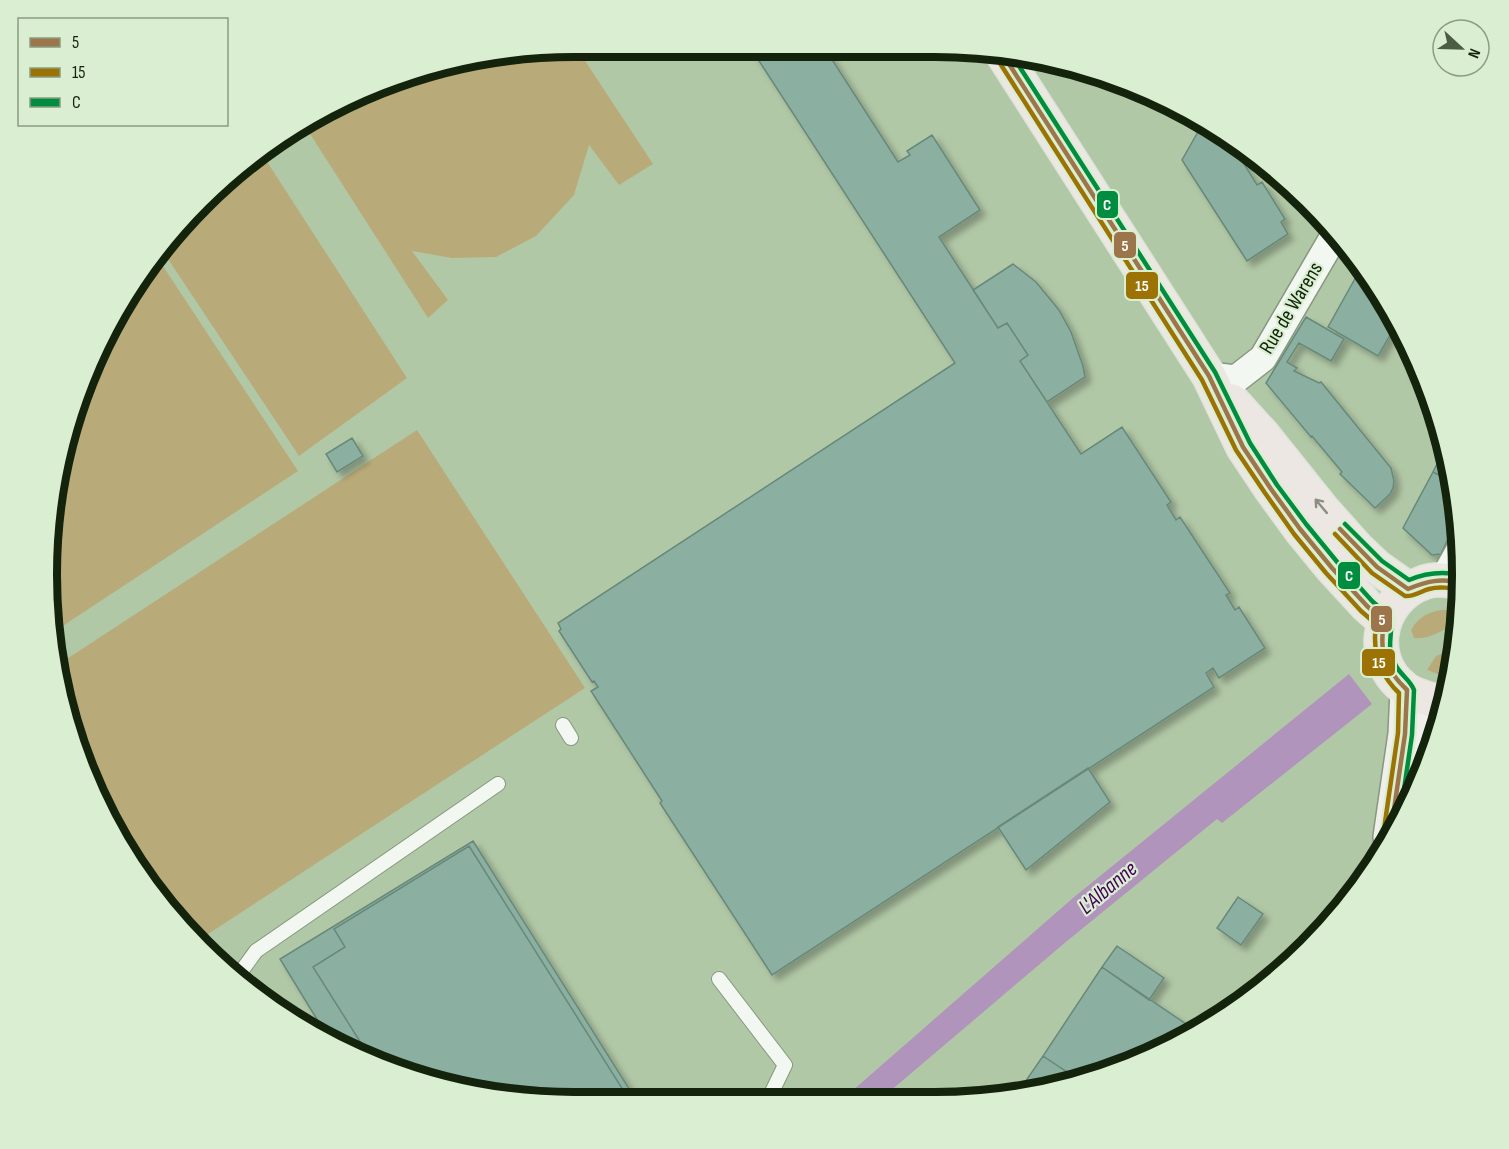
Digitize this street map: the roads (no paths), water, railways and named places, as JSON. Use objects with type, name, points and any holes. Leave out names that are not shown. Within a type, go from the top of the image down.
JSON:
[{"type":"main road","points":[[1008,62],[1209,376],[1243,447],[1300,529],[1332,568],[1384,621]]},
{"type":"main road","points":[[1209,376],[1263,435],[1323,510],[1357,548],[1377,567],[1408,589]]},
{"type":"main road","points":[[1436,700],[1423,698],[1407,690],[1396,680],[1388,668],[1381,643],[1384,621],[1398,598],[1408,589],[1452,573]]},
{"type":"main road","points":[[1393,813],[1405,734],[1407,690]]},
{"type":"street","name":"Rue de Warens","points":[[1209,376],[1236,379],[1263,358],[1331,242]]},
{"type":"lane","points":[[563,725],[571,738]]},
{"type":"lane","points":[[241,971],[255,951],[498,784]]},
{"type":"lane","points":[[719,979],[784,1065],[773,1092]]},
{"type":"water","name":"L'Albanne","points":[[1349,674],[1372,704],[1222,823],[1217,819],[1067,941],[889,1092],[851,1092],[1073,898]]}]
